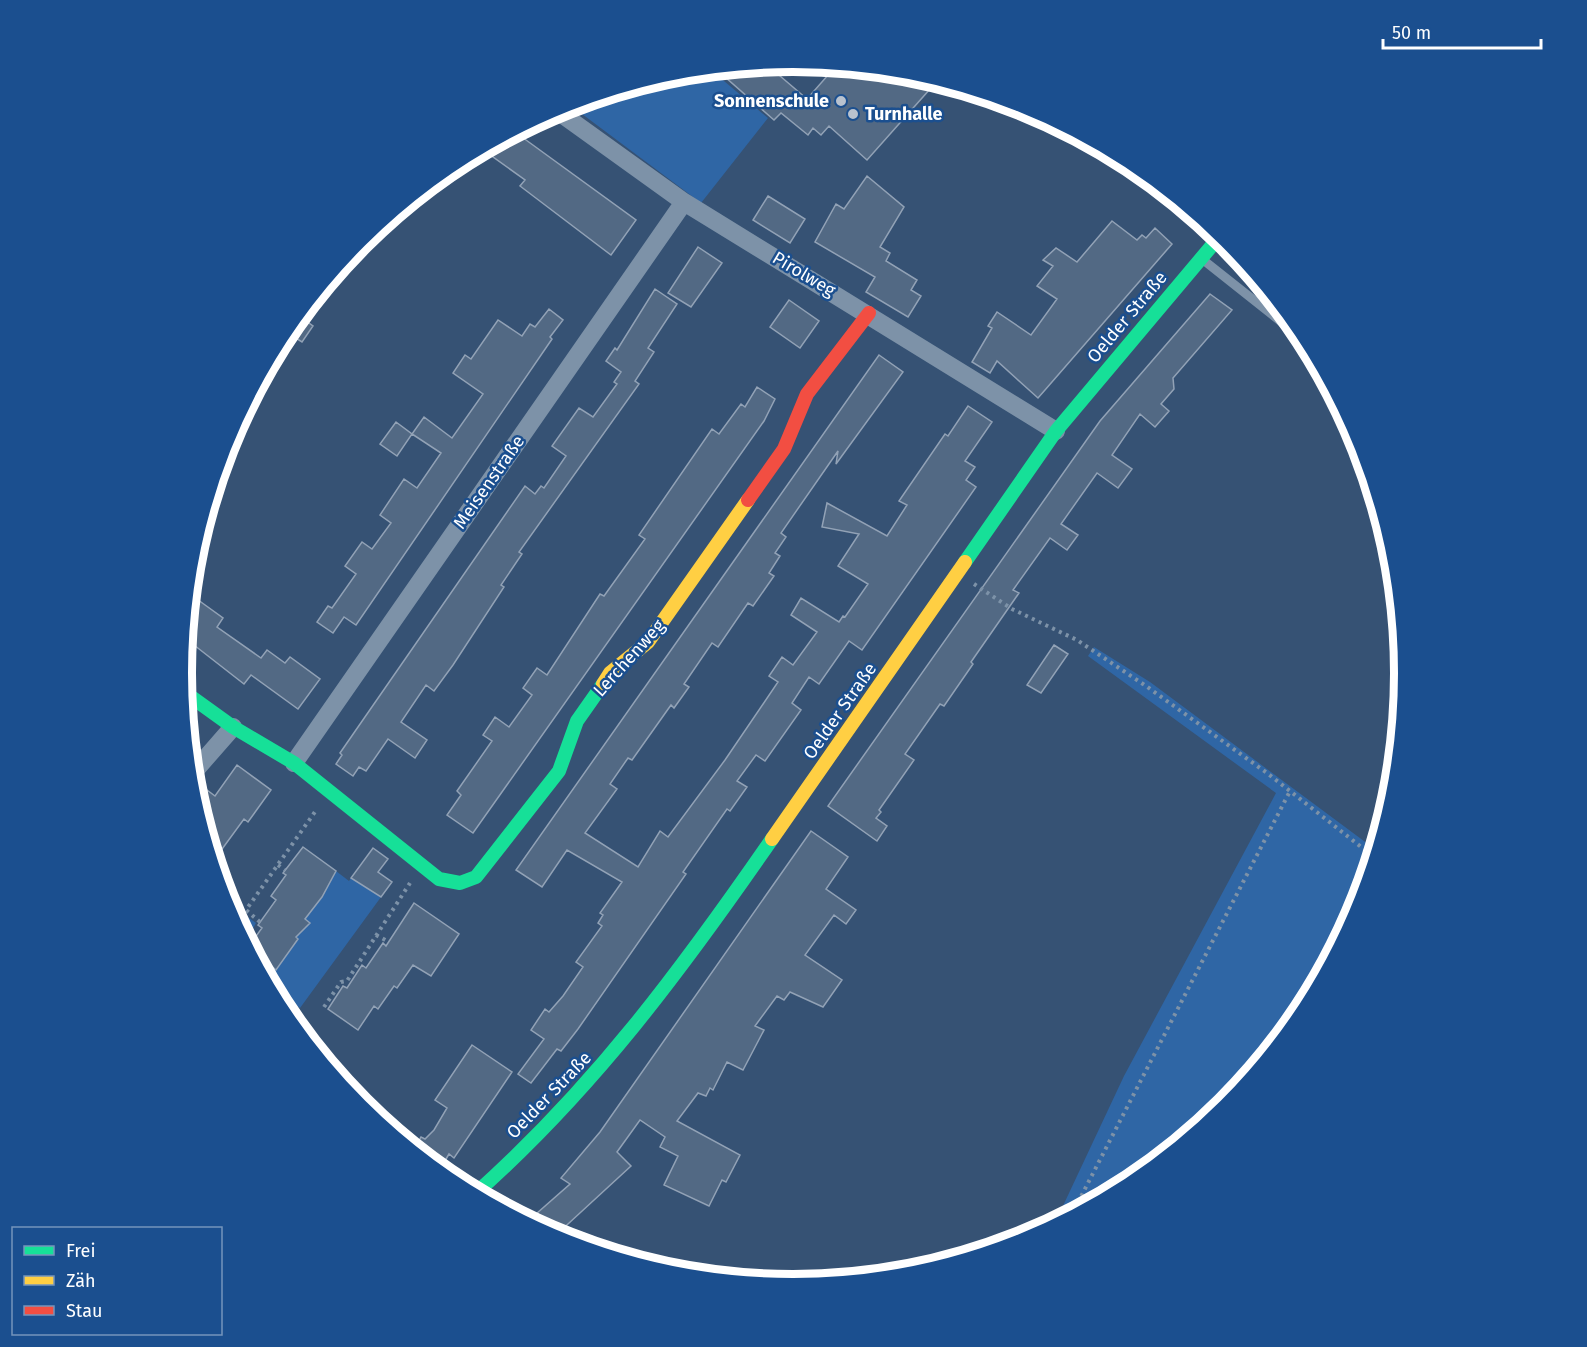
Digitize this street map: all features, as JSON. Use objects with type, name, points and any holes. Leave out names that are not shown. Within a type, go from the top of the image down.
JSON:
[{"type":"street","name":"Pirolweg","points":[[566,117],[684,202],[869,313],[1056,431]]},
{"type":"street","name":"Meisenstraße","points":[[294,763],[684,202]]},
{"type":"street","name":"Oelder Straße","points":[[482,1187],[582,1090],[645,1016],[688,960],[1056,431],[1214,243]]},
{"type":"street","name":"Lerchenweg","points":[[193,698],[233,727],[294,763],[439,879],[460,884],[476,877],[559,771],[577,721],[610,673],[648,642],[784,449],[807,394],[869,313]]},
{"type":"street","points":[[199,765],[233,727]]},
{"type":"lane","points":[[1200,258],[1282,323]]},
{"type":"path","points":[[957,573],[1012,609],[1077,640],[1146,686],[1290,791],[1368,851]]},
{"type":"path","points":[[1078,1203],[1290,791]]},
{"type":"path","points":[[260,922],[246,910],[330,792]]},
{"type":"path","points":[[278,865],[285,870]]},
{"type":"path","points":[[324,1007],[341,982],[348,982],[422,865]]},
{"type":"path","points":[[376,935],[388,942]]},
{"type":"shaded area","points":[[719,77],[768,118],[701,203],[579,112],[638,92]]},
{"type":"shaded area","points":[[1094,647],[1150,682],[1370,845],[1349,904],[1333,940],[1294,1008],[1246,1070],[1219,1099],[1160,1151],[1128,1174],[1060,1213],[1124,1076],[1276,793],[1088,656]]},
{"type":"shaded area","points":[[336,871],[349,881],[351,878],[381,897],[300,1008],[289,1001],[267,963],[275,969],[307,922],[310,923],[303,918]]},
{"type":"shaded area","points":[[242,913],[256,923],[251,933]]},
{"type":"building","name":"Sonnenschule","points":[[776,72],[807,99],[830,73],[872,77],[930,89],[867,160],[829,126],[821,135],[813,128],[808,135],[781,113],[774,120],[724,76]]},
{"type":"building","points":[[522,137],[636,220],[611,255],[520,186],[525,180],[490,155]]},
{"type":"building","points":[[867,176],[904,207],[880,247],[890,253],[886,261],[917,280],[911,290],[921,296],[908,317],[866,292],[875,277],[815,242],[836,204],[844,209]]},
{"type":"building","points":[[768,196],[805,219],[790,243],[753,220]]},
{"type":"building","points":[[1112,221],[1137,240],[1142,235],[1146,238],[1155,228],[1172,244],[1038,398],[997,361],[990,373],[972,362],[992,328],[988,326],[997,312],[1031,335],[1057,299],[1037,286],[1053,266],[1043,260],[1056,248],[1077,262]]},
{"type":"building","points":[[698,247],[722,263],[691,307],[668,293]]},
{"type":"building","points":[[655,289],[677,304],[648,348],[654,352],[635,381],[639,384],[519,552],[522,554],[501,585],[504,587],[453,665],[434,691],[426,685],[401,722],[427,740],[415,758],[388,739],[366,771],[359,767],[353,776],[336,764],[342,755],[340,753],[525,486],[535,494],[541,486],[544,488],[566,456],[552,446],[579,408],[593,417],[617,384],[614,382],[621,372],[606,361],[615,348],[617,350]]},
{"type":"building","points":[[1210,294],[1232,310],[1173,378],[1174,389],[1161,404],[1169,411],[1155,427],[1140,414],[1112,455],[1132,469],[1118,488],[1097,473],[1061,524],[1078,535],[1067,550],[1050,538],[1013,590],[1019,593],[971,662],[973,664],[944,706],[940,704],[905,754],[914,760],[879,810],[881,812],[876,818],[887,826],[877,841],[828,806],[1100,421]]},
{"type":"building","points":[[789,300],[819,321],[800,348],[770,327]]},
{"type":"building","points":[[549,309],[563,320],[550,337],[552,339],[356,625],[344,617],[333,633],[317,622],[328,606],[332,608],[356,574],[345,566],[362,542],[372,549],[391,523],[380,515],[404,479],[417,488],[441,453],[412,434],[424,417],[452,438],[483,394],[453,373],[465,355],[471,359],[498,320],[522,336],[530,324],[535,327]]},
{"type":"building","points":[[306,321],[313,326],[302,342],[294,337]]},
{"type":"building","points":[[879,355],[903,372],[836,464],[838,451],[781,533],[786,537],[775,553],[780,556],[769,573],[774,576],[753,606],[748,603],[718,647],[712,643],[684,684],[689,687],[674,708],[671,705],[632,760],[628,758],[610,784],[617,789],[585,833],[638,867],[660,831],[668,837],[725,760],[778,682],[769,676],[782,657],[793,665],[817,632],[791,615],[801,598],[839,622],[843,616],[845,617],[868,584],[838,566],[859,534],[822,527],[827,503],[887,536],[907,505],[899,501],[945,434],[948,436],[968,406],[992,422],[965,461],[975,467],[966,480],[976,487],[862,650],[849,641],[819,684],[809,677],[792,703],[801,710],[765,761],[756,755],[737,781],[747,787],[730,811],[727,809],[683,872],[686,874],[578,1029],[561,1051],[557,1049],[531,1083],[518,1074],[544,1039],[531,1030],[545,1009],[549,1012],[563,996],[583,967],[576,962],[602,926],[598,923],[603,915],[600,913],[622,882],[567,850],[542,887],[516,870]]},
{"type":"building","points":[[757,387],[775,399],[764,421],[473,833],[447,815],[461,795],[457,791],[492,741],[483,735],[495,717],[509,727],[532,695],[523,688],[537,668],[547,675],[600,594],[604,596],[645,539],[639,535],[712,429],[719,434],[741,404],[745,407]]},
{"type":"building","points":[[396,422],[412,434],[397,456],[380,444]]},
{"type":"building","points":[[197,599],[223,618],[217,627],[261,658],[267,650],[285,663],[290,657],[320,679],[298,709],[251,675],[244,684],[193,644]]},
{"type":"building","points":[[1054,645],[1068,654],[1041,693],[1027,685]]},
{"type":"building","points":[[237,765],[271,790],[248,822],[244,819],[219,853],[205,793],[207,790],[215,796]]},
{"type":"building","points":[[811,831],[848,857],[826,889],[856,910],[846,924],[834,915],[805,955],[842,980],[823,1007],[790,992],[784,1000],[777,996],[755,1026],[764,1030],[743,1070],[727,1062],[713,1090],[710,1088],[706,1096],[698,1093],[677,1121],[740,1155],[726,1182],[722,1180],[709,1206],[664,1185],[678,1156],[660,1147],[665,1137],[640,1120],[617,1152],[631,1166],[563,1229],[541,1219],[536,1214],[570,1184],[561,1178],[600,1132]]},
{"type":"building","points":[[303,847],[336,871],[322,897],[305,919],[310,923],[296,937],[298,939],[276,970],[266,961],[254,939],[262,928],[258,925],[276,900],[271,896],[286,875],[283,873]]},
{"type":"building","points":[[373,848],[388,859],[378,872],[392,882],[381,897],[351,878]]},
{"type":"building","points":[[414,903],[459,934],[431,976],[413,965],[378,1009],[374,1006],[358,1030],[328,1009],[343,986],[347,988],[362,965],[366,968],[383,943],[386,946]]},
{"type":"building","points":[[472,1045],[512,1072],[454,1158],[449,1154],[444,1163],[418,1143],[421,1137],[425,1139],[434,1130],[447,1108],[435,1100]]},
{"type":"traffic: fast","points":[[965,562],[1056,431],[1214,243]]},
{"type":"traffic: fast","points":[[193,698],[233,727],[294,763],[439,879],[460,883],[476,877],[559,771],[577,721],[603,684]]},
{"type":"traffic: fast","points":[[482,1188],[559,1112],[634,1026],[670,981],[772,839]]},
{"type":"traffic: slow","points":[[603,684],[610,673],[648,642],[748,500]]},
{"type":"traffic: slow","points":[[772,839],[965,562]]},
{"type":"traffic: jam","points":[[748,500],[784,449],[807,394],[869,313]]},
{"type":"place","name":"Sonnenschule","points":[[841,101]]},
{"type":"place","name":"Turnhalle","points":[[853,114]]}]
